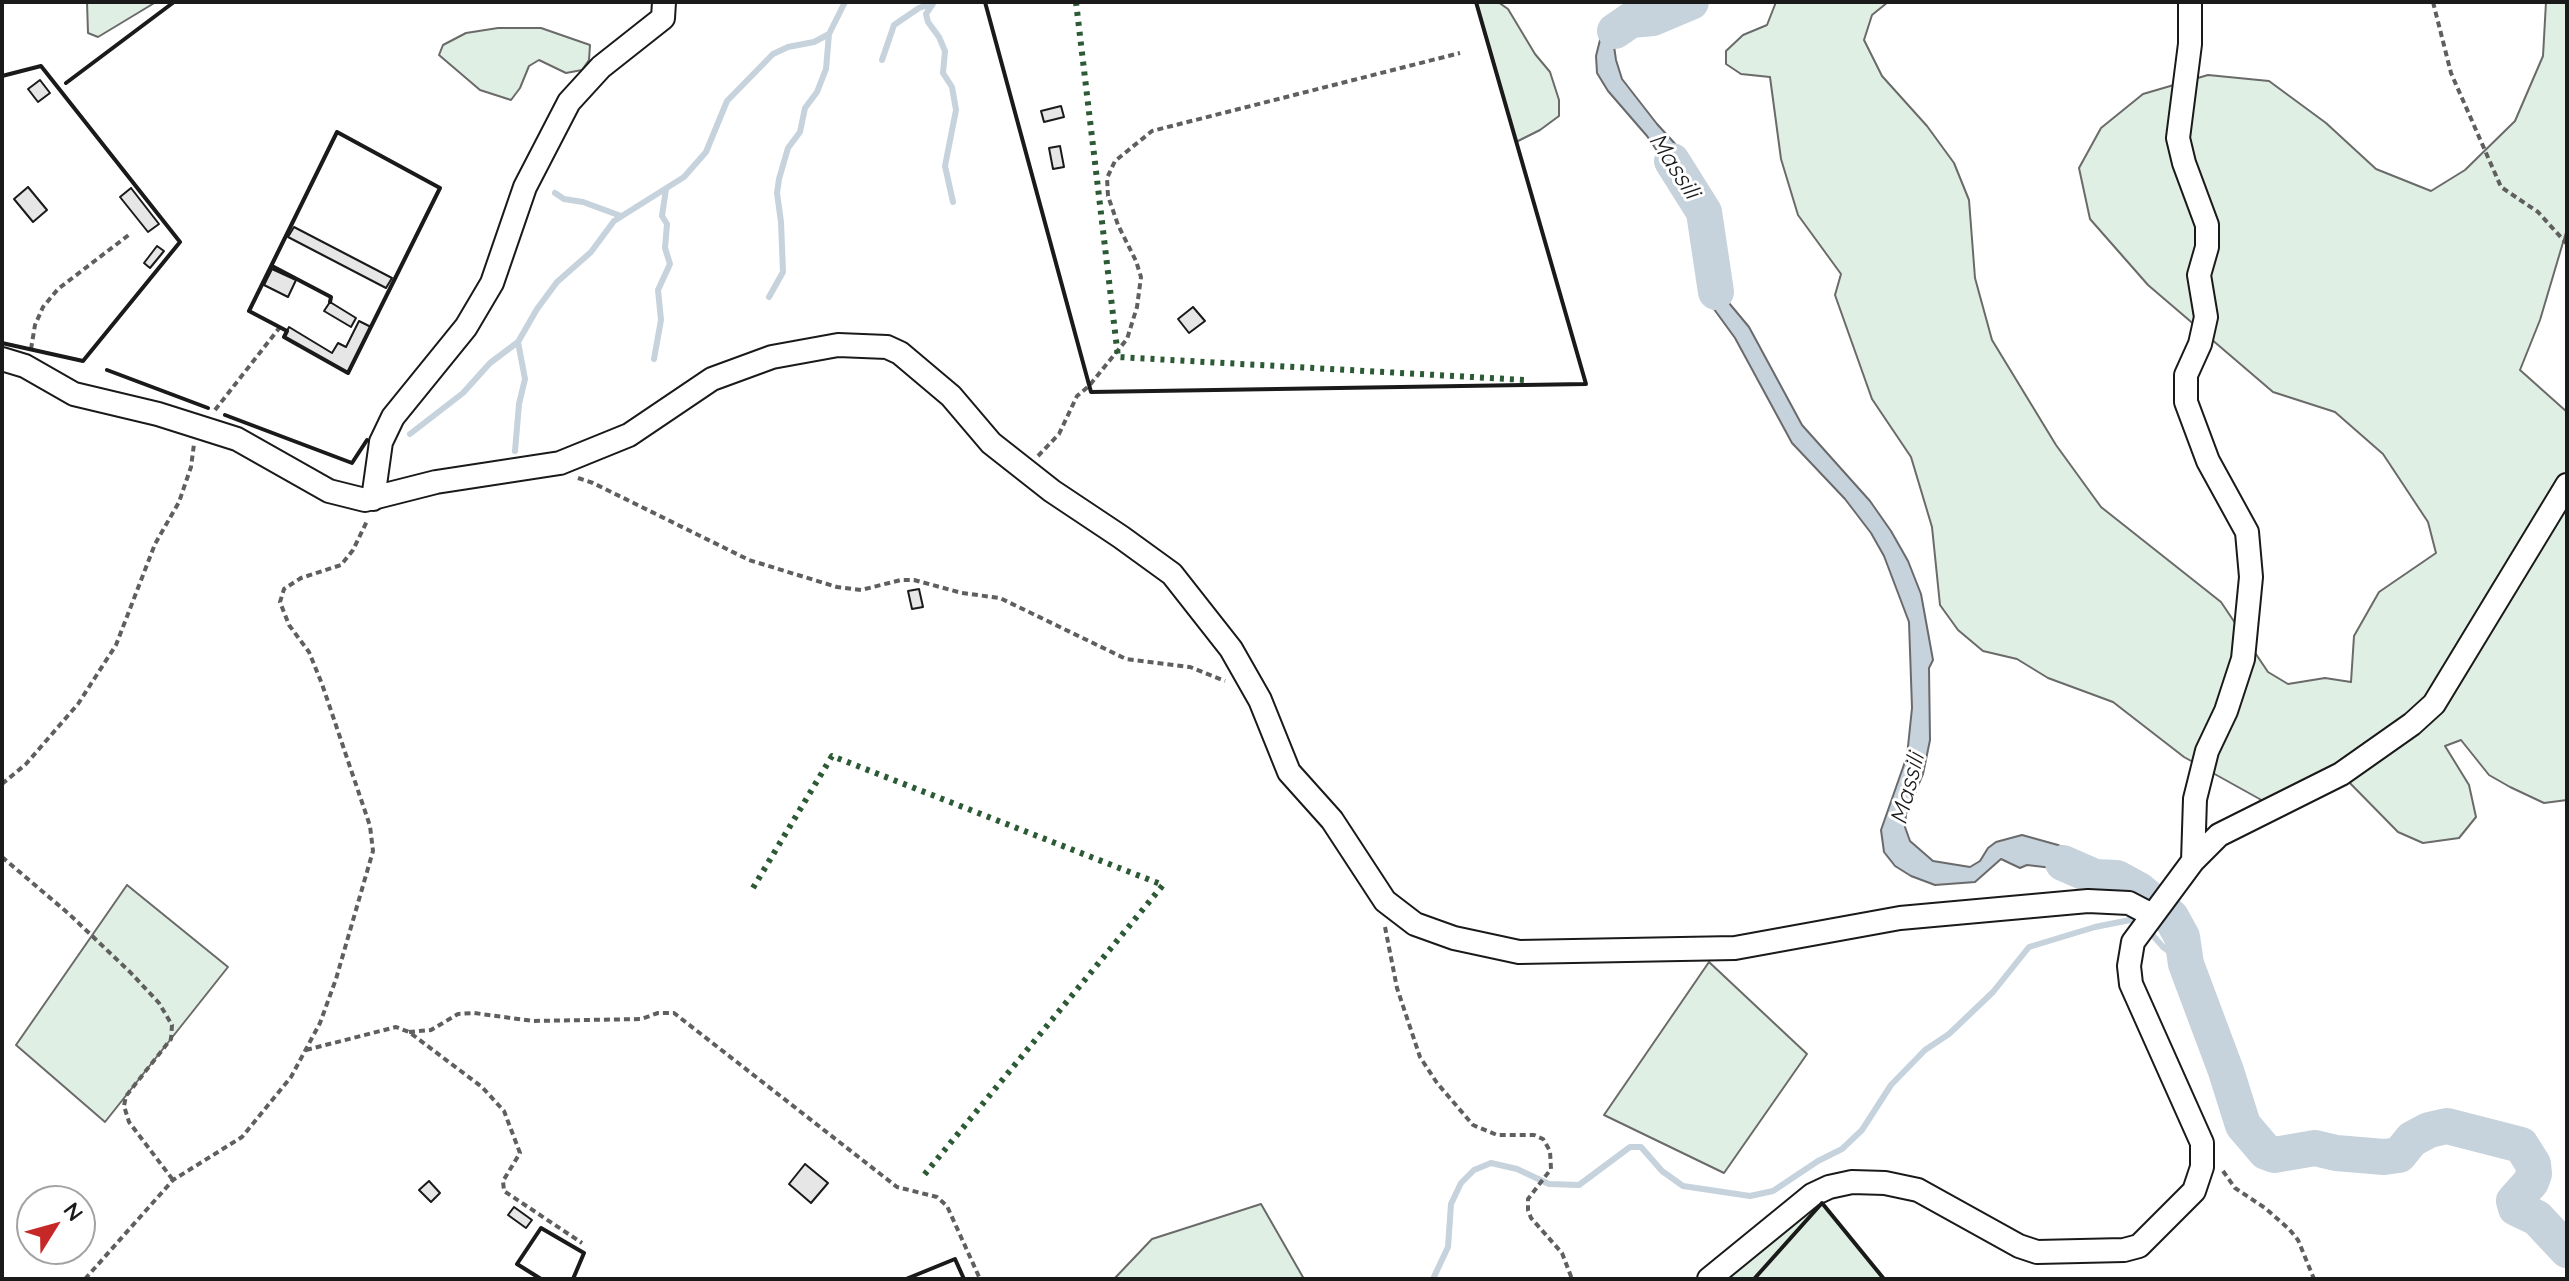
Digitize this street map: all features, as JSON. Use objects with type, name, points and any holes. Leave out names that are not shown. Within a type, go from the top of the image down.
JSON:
[{"type":"street","points":[[373,499],[381,442],[393,417],[466,327],[492,283],[525,187],[569,102],[601,67],[663,18],[664,2]]},
{"type":"street","points":[[2190,2],[2190,44],[2178,138],[2207,225],[2207,247],[2199,275],[2206,317],[2200,344],[2186,375],[2186,402],[2208,461],[2247,532],[2251,577],[2243,659],[2226,711],[2207,751],[2195,799],[2193,861]]},
{"type":"street","points":[[2,359],[25,366],[74,394],[158,414],[237,439],[329,491],[373,499],[397,490],[560,463],[629,435],[712,379],[772,357],[838,345],[887,347],[900,353],[951,396],[991,443],[1013,461],[1172,574],[1231,649],[1260,700],[1289,772],[1332,820],[1385,901],[1415,924],[1454,938],[1519,952],[1735,948],[1900,918],[2088,901],[2129,903],[2152,915]]},
{"type":"street","points":[[1709,1279],[1812,1195],[1852,1182],[1885,1183],[1918,1190],[2019,1246],[2037,1252],[2124,1250],[2139,1246],[2194,1191],[2202,1167],[2202,1143],[2131,984],[2129,966],[2133,942],[2193,861],[2219,835],[2341,774],[2412,724],[2434,704],[2567,485]]},
{"type":"path","points":[[2433,2],[2451,73],[2501,187],[2538,212],[2567,244]]},
{"type":"path","points":[[1013,461],[1027,461],[1042,454],[1059,434],[1077,396],[1089,386],[1127,339],[1137,307],[1141,277],[1108,196],[1107,178],[1115,161],[1152,131],[1460,53]]},
{"type":"path","points":[[25,366],[43,307],[58,289],[130,234]]},
{"type":"path","points":[[2,784],[26,764],[78,704],[116,645],[155,544],[179,502],[191,467],[194,439],[280,327]]},
{"type":"path","points":[[537,466],[593,483],[749,560],[837,587],[861,590],[901,580],[914,580],[962,593],[1000,598],[1126,659],[1190,667],[1222,679],[1232,687]]},
{"type":"path","points":[[85,1279],[173,1180],[242,1137],[291,1077],[320,1023],[373,851],[370,826],[322,684],[309,652],[289,625],[280,602],[284,589],[301,578],[341,565],[353,550],[366,524],[373,499]]},
{"type":"path","points":[[2,857],[130,972],[159,1003],[172,1025],[171,1039],[126,1096],[124,1106],[129,1122],[173,1180]]},
{"type":"path","points":[[1385,901],[1383,918],[1397,988],[1420,1057],[1437,1083],[1473,1125],[1497,1135],[1534,1135],[1543,1139],[1550,1151],[1551,1169],[1528,1199],[1528,1210],[1531,1218],[1562,1253],[1572,1279]]},
{"type":"path","points":[[409,1032],[431,1030],[458,1014],[474,1013],[533,1021],[641,1019],[658,1013],[674,1013],[897,1187],[937,1197],[947,1206],[980,1279]]},
{"type":"path","points":[[306,1050],[396,1027],[409,1032],[482,1087],[504,1111],[520,1153],[503,1181],[504,1191],[582,1243]]},
{"type":"path","points":[[2202,1143],[2235,1188],[2289,1229],[2298,1240],[2314,1279]]},
{"type":"green space","points":[[87,2],[156,2],[98,37],[88,33]]},
{"type":"green space","points":[[1476,2],[1498,2],[1508,9],[1535,54],[1550,72],[1559,100],[1559,116],[1516,142]]},
{"type":"green space","points":[[1776,2],[1888,2],[1872,15],[1864,40],[1882,76],[1927,126],[1954,163],[1969,200],[1975,278],[1992,340],[2056,445],[2101,507],[2221,602],[2268,672],[2288,684],[2325,678],[2351,682],[2354,636],[2379,592],[2436,553],[2428,522],[2383,454],[2335,412],[2273,392],[2148,285],[2090,219],[2079,168],[2101,128],[2143,94],[2208,75],[2269,81],[2326,123],[2376,169],[2431,191],[2465,170],[2515,121],[2543,56],[2546,2],[2567,2],[2567,229],[2540,320],[2520,370],[2567,412],[2567,800],[2544,803],[2510,787],[2489,775],[2461,740],[2445,746],[2469,785],[2476,817],[2459,838],[2423,843],[2398,832],[2341,774],[2274,807],[2184,757],[2113,702],[2048,678],[2017,659],[1983,651],[1958,630],[1940,605],[1932,527],[1911,457],[1872,399],[1835,295],[1841,274],[1798,215],[1781,159],[1770,77],[1741,74],[1726,64],[1726,51],[1743,35],[1767,25]]},
{"type":"green space","points":[[498,28],[541,28],[590,45],[589,60],[582,70],[566,73],[539,60],[529,66],[511,100],[480,90],[439,55],[443,45],[466,33]]},
{"type":"green space","points":[[127,885],[228,967],[105,1122],[16,1045]]},
{"type":"green space","points":[[1709,962],[1807,1054],[1724,1173],[1604,1115]]},
{"type":"green space","points":[[1812,1195],[1884,1279],[1709,1279]]},
{"type":"green space","points":[[1261,1204],[1304,1279],[1114,1279],[1152,1239]]},
{"type":"water","points":[[1639,7],[1655,8],[1661,12],[1661,17],[1643,27],[1627,30],[1616,39],[1616,60],[1622,79],[1688,158],[1702,197],[1696,209],[1691,211],[1647,136],[1608,91],[1597,73],[1596,56],[1601,36],[1615,19]]},
{"type":"water","points":[[1713,242],[1718,281],[1729,303],[1749,327],[1802,425],[1870,501],[1891,531],[1908,561],[1921,594],[1933,660],[1929,668],[1930,740],[1923,774],[1906,814],[1905,827],[1910,841],[1933,861],[1970,867],[1980,861],[1996,842],[2022,835],[2058,845],[2109,872],[2110,884],[2106,887],[2061,869],[2027,865],[2020,868],[2001,859],[1975,882],[1935,885],[1895,866],[1884,852],[1881,830],[1907,756],[1912,708],[1909,622],[1884,556],[1871,533],[1845,499],[1792,443],[1735,338],[1703,294],[1704,259],[1708,244]]},
{"type":"building","points":[[40,80],[50,93],[38,102],[28,89]]},
{"type":"building","points":[[1061,106],[1064,117],[1044,122],[1041,111]]},
{"type":"building","points":[[1060,146],[1064,167],[1053,169],[1049,148]]},
{"type":"building","points":[[28,187],[47,210],[33,222],[14,199]]},
{"type":"building","points":[[131,188],[159,224],[148,232],[120,197]]},
{"type":"building","points":[[294,227],[392,278],[386,288],[288,237]]},
{"type":"building","points":[[157,246],[164,251],[150,268],[144,263]]},
{"type":"building","points":[[272,269],[296,280],[288,297],[264,285]]},
{"type":"building","points":[[330,302],[356,318],[351,327],[324,311]]},
{"type":"building","points":[[1193,307],[1205,321],[1189,333],[1178,319]]},
{"type":"building","points":[[359,321],[371,327],[348,373],[284,337],[289,327],[332,353],[338,343],[346,347]]},
{"type":"building","points":[[919,589],[923,607],[912,609],[908,591]]},
{"type":"building","points":[[805,1164],[828,1183],[811,1203],[789,1184]]},
{"type":"building","points":[[429,1181],[440,1193],[431,1202],[419,1190]]},
{"type":"building","points":[[514,1207],[532,1220],[526,1228],[508,1215]]},
{"type":"waterway","points":[[410,434],[463,393],[490,363],[518,342],[557,282],[591,252],[614,221],[684,177],[706,152],[727,101],[773,54],[788,47],[814,42],[829,34],[845,2]]},
{"type":"waterway","points":[[934,2],[926,14],[945,51],[943,73],[952,87],[956,110],[945,166],[953,202]]},
{"type":"waterway","name":"Massili","points":[[1615,31],[1631,20],[1653,18],[1691,2]]},
{"type":"waterway","points":[[882,60],[894,25],[919,8],[931,4]]},
{"type":"waterway","points":[[769,297],[783,272],[777,193],[779,179],[788,148],[800,132],[805,108],[817,92],[826,69],[829,34]]},
{"type":"waterway","name":"Massili","points":[[1672,161],[1704,212],[1716,292]]},
{"type":"waterway","points":[[654,359],[661,320],[658,290],[670,264],[665,248],[667,224],[662,216],[666,189]]},
{"type":"waterway","points":[[555,193],[564,199],[583,202],[621,216]]},
{"type":"waterway","points":[[515,451],[519,404],[525,379],[518,342]]},
{"type":"waterway","name":"Massili","points":[[2063,863],[2095,877],[2117,878],[2139,890],[2171,917],[2182,937],[2186,964],[2243,1125],[2266,1152],[2274,1155],[2315,1148],[2336,1153],[2384,1157],[2399,1155],[2412,1139],[2429,1130],[2447,1126],[2521,1145],[2533,1164],[2534,1174],[2514,1201],[2516,1208],[2537,1218],[2567,1250]]},
{"type":"waterway","points":[[1433,1279],[1448,1247],[1451,1204],[1461,1183],[1474,1170],[1491,1163],[1517,1169],[1549,1184],[1579,1185],[1630,1147],[1641,1147],[1662,1171],[1683,1186],[1750,1196],[1773,1191],[1842,1149],[1862,1130],[1891,1085],[1925,1050],[1949,1034],[1993,992],[2029,947],[2095,927],[2140,918]]},
{"type":"waterway","points":[[2149,931],[2163,947],[2186,964]]},
{"type":"hedge","points":[[1076,2],[1118,357],[1525,380]]},
{"type":"hedge","points":[[753,888],[832,756],[1163,885],[924,1175]]},
{"type":"wall","points":[[66,83],[174,2]]},
{"type":"wall","points":[[985,2],[1091,392],[1586,384],[1476,2]]},
{"type":"wall","points":[[2,76],[41,66],[180,242],[83,361],[2,343]]},
{"type":"wall","points":[[337,132],[440,188],[348,373],[284,337],[287,331],[249,311],[337,132]]},
{"type":"wall","points":[[272,266],[331,297],[330,302]]},
{"type":"wall","points":[[107,370],[208,408]]},
{"type":"wall","points":[[225,415],[352,463],[367,440]]},
{"type":"wall","points":[[1754,1279],[1822,1203],[1884,1279]]},
{"type":"wall","points":[[541,1279],[517,1264],[541,1228],[584,1253],[573,1279]]},
{"type":"wall","points":[[906,1279],[955,1259],[964,1279]]}]
